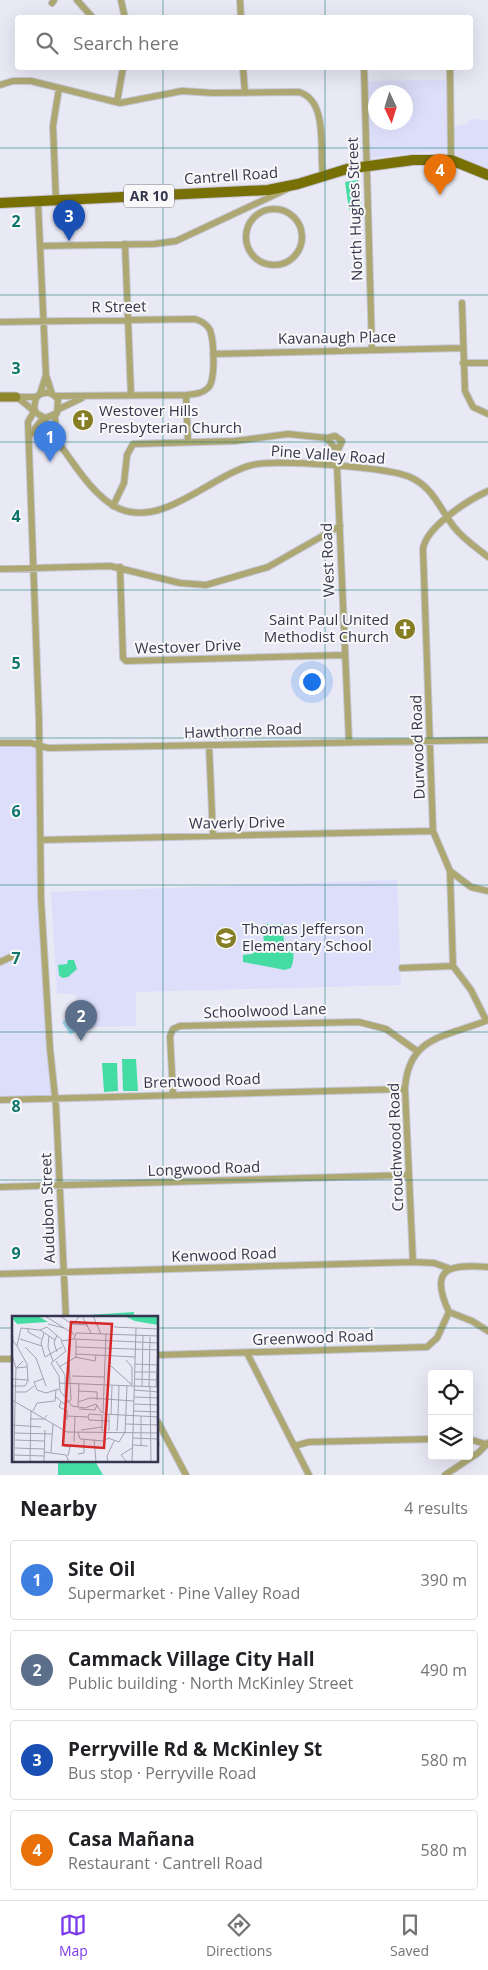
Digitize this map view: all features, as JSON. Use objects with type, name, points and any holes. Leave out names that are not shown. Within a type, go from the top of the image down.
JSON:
[{"type":"main road","name":"Cantrell Road","points":[[0,203],[268,190],[365,166],[413,160],[451,160],[488,175]]},
{"type":"street","points":[[77,0],[90,15]]},
{"type":"street","points":[[121,0],[124,15]]},
{"type":"street","points":[[240,0],[241,15]]},
{"type":"street","points":[[117,102],[122,70]]},
{"type":"street","points":[[243,70],[245,93]]},
{"type":"street","name":"North Hughes Street","points":[[364,70],[365,166],[372,350]]},
{"type":"street","points":[[450,70],[451,160]]},
{"type":"street","points":[[0,85],[25,81],[117,102],[130,103],[182,91],[245,93],[292,91],[303,93],[312,100],[320,121],[323,175]]},
{"type":"street","points":[[56,200],[53,126],[59,88]]},
{"type":"street","points":[[40,246],[176,241],[298,184]]},
{"type":"street","points":[[268,199],[272,209]]},
{"type":"street","points":[[38,201],[42,321],[46,375],[54,395],[57,412],[56,437]]},
{"type":"street","points":[[272,209],[288,213],[295,219],[301,235],[297,251],[284,262],[267,264],[256,258],[246,241],[247,228],[254,217],[272,209]]},
{"type":"street","points":[[125,244],[131,395]]},
{"type":"street","points":[[462,303],[463,364],[466,391],[470,403],[477,410],[488,414]]},
{"type":"street","name":"R Street","points":[[0,322],[129,318],[199,320],[210,331],[213,376],[210,385],[203,392],[186,395]]},
{"type":"street","name":"Kavanaugh Place","points":[[213,354],[463,348]]},
{"type":"street","points":[[463,364],[488,363]]},
{"type":"street","points":[[34,410],[46,375]]},
{"type":"street","points":[[0,397],[38,395],[85,397],[186,395],[188,442]]},
{"type":"street","points":[[16,397],[44,418]]},
{"type":"street","points":[[29,436],[44,418],[85,397]]},
{"type":"street","name":"Audubon Street","points":[[34,410],[28,422],[41,840],[46,978],[55,1098],[66,1316]]},
{"type":"street","name":"Pine Valley Road","points":[[44,418],[48,428],[94,489],[113,506],[137,513],[163,510],[219,478],[259,464],[281,462],[383,471],[410,477],[431,492],[455,529],[488,557]]},
{"type":"street","points":[[113,506],[124,483],[130,447],[144,442],[254,440],[288,434],[327,438]]},
{"type":"street","name":"West Road","points":[[337,467],[349,741]]},
{"type":"street","name":"Durwood Road","points":[[452,966],[450,871],[433,831],[423,549],[425,540],[430,532],[448,517],[488,491]]},
{"type":"street","points":[[0,569],[120,567],[198,586],[215,583],[268,566],[340,526]]},
{"type":"street","name":"Westover Drive","points":[[120,567],[123,658],[126,661],[346,655]]},
{"type":"street","name":"Hawthorne Road","points":[[0,743],[31,742],[48,748],[349,741],[488,740]]},
{"type":"street","points":[[209,745],[213,836]]},
{"type":"street","name":"Waverly Drive","points":[[41,840],[433,831]]},
{"type":"street","points":[[450,871],[471,887],[488,891]]},
{"type":"street","points":[[0,962],[12,956]]},
{"type":"street","points":[[402,968],[452,966],[471,990],[487,1020],[434,1040],[417,1051]]},
{"type":"street","name":"Schoolwood Lane","points":[[174,1094],[170,1036],[173,1029],[180,1026],[359,1022],[386,1029],[417,1051]]},
{"type":"street","name":"Crouchwood Road","points":[[413,1262],[404,1089],[406,1068],[417,1051]]},
{"type":"street","name":"Brentwood Road","points":[[0,1100],[404,1089]]},
{"type":"street","name":"Longwood Road","points":[[0,1187],[409,1175]]},
{"type":"street","name":"Kenwood Road","points":[[0,1274],[413,1262],[437,1264],[448,1268]]},
{"type":"street","points":[[488,1267],[461,1265],[448,1268],[444,1274],[441,1287],[449,1312],[472,1321],[488,1331]]},
{"type":"street","name":"Greenwood Road","points":[[159,1355],[427,1347],[434,1343],[449,1312]]},
{"type":"street","points":[[247,1353],[309,1475]]},
{"type":"street","points":[[159,1424],[186,1475]]},
{"type":"street","points":[[294,1446],[309,1442],[428,1439]]},
{"type":"street","points":[[473,1440],[488,1444]]},
{"type":"street","points":[[445,1475],[473,1457],[488,1444]]},
{"type":"shaded area","points":[[446,80],[449,152],[435,151],[369,158],[368,130],[413,130],[413,85],[368,85],[368,120],[367,81]]},
{"type":"shaded area","points":[[470,119],[488,120],[488,175],[451,160],[451,128],[468,123]]},
{"type":"shaded area","points":[[0,743],[39,746],[41,840],[55,1098],[0,1100]]},
{"type":"shaded area","name":"Thomas Jefferson Elementary School","points":[[397,880],[401,985],[136,992],[136,1026],[95,1027],[74,994],[57,994],[51,892]]},
{"type":"shaded area","points":[[80,1013],[86,1023],[70,1035],[62,1022]]},
{"type":"green space","points":[[358,180],[362,208],[349,210],[345,182]]},
{"type":"green space","points":[[263,924],[283,924],[284,945],[292,947],[293,959],[291,968],[285,970],[243,962],[243,955],[252,954],[258,947],[264,948]]},
{"type":"green space","points":[[68,960],[74,960],[77,969],[68,977],[62,978],[59,975],[58,965],[67,964]]},
{"type":"green space","points":[[122,1059],[136,1059],[138,1091],[123,1091]]},
{"type":"green space","points":[[102,1063],[117,1063],[118,1091],[104,1092]]},
{"type":"green space","points":[[134,1312],[134,1316],[73,1316]]},
{"type":"green space","points":[[58,1462],[96,1462],[103,1475],[58,1475]]},
{"type":"place","name":"Casa Mañana","points":[[440,195]]},
{"type":"place","name":"Perryville Rd & McKinley St","points":[[69,241]]},
{"type":"place","name":"Westover Hills Presbyterian Church","points":[[83,420]]},
{"type":"place","name":"Site Oil","points":[[50,462]]},
{"type":"place","name":"Saint Paul United Methodist Church","points":[[405,629]]},
{"type":"place","name":"Thomas Jefferson Elementary School","points":[[226,938]]},
{"type":"place","name":"Cammack Village City Hall","points":[[81,1041]]}]
